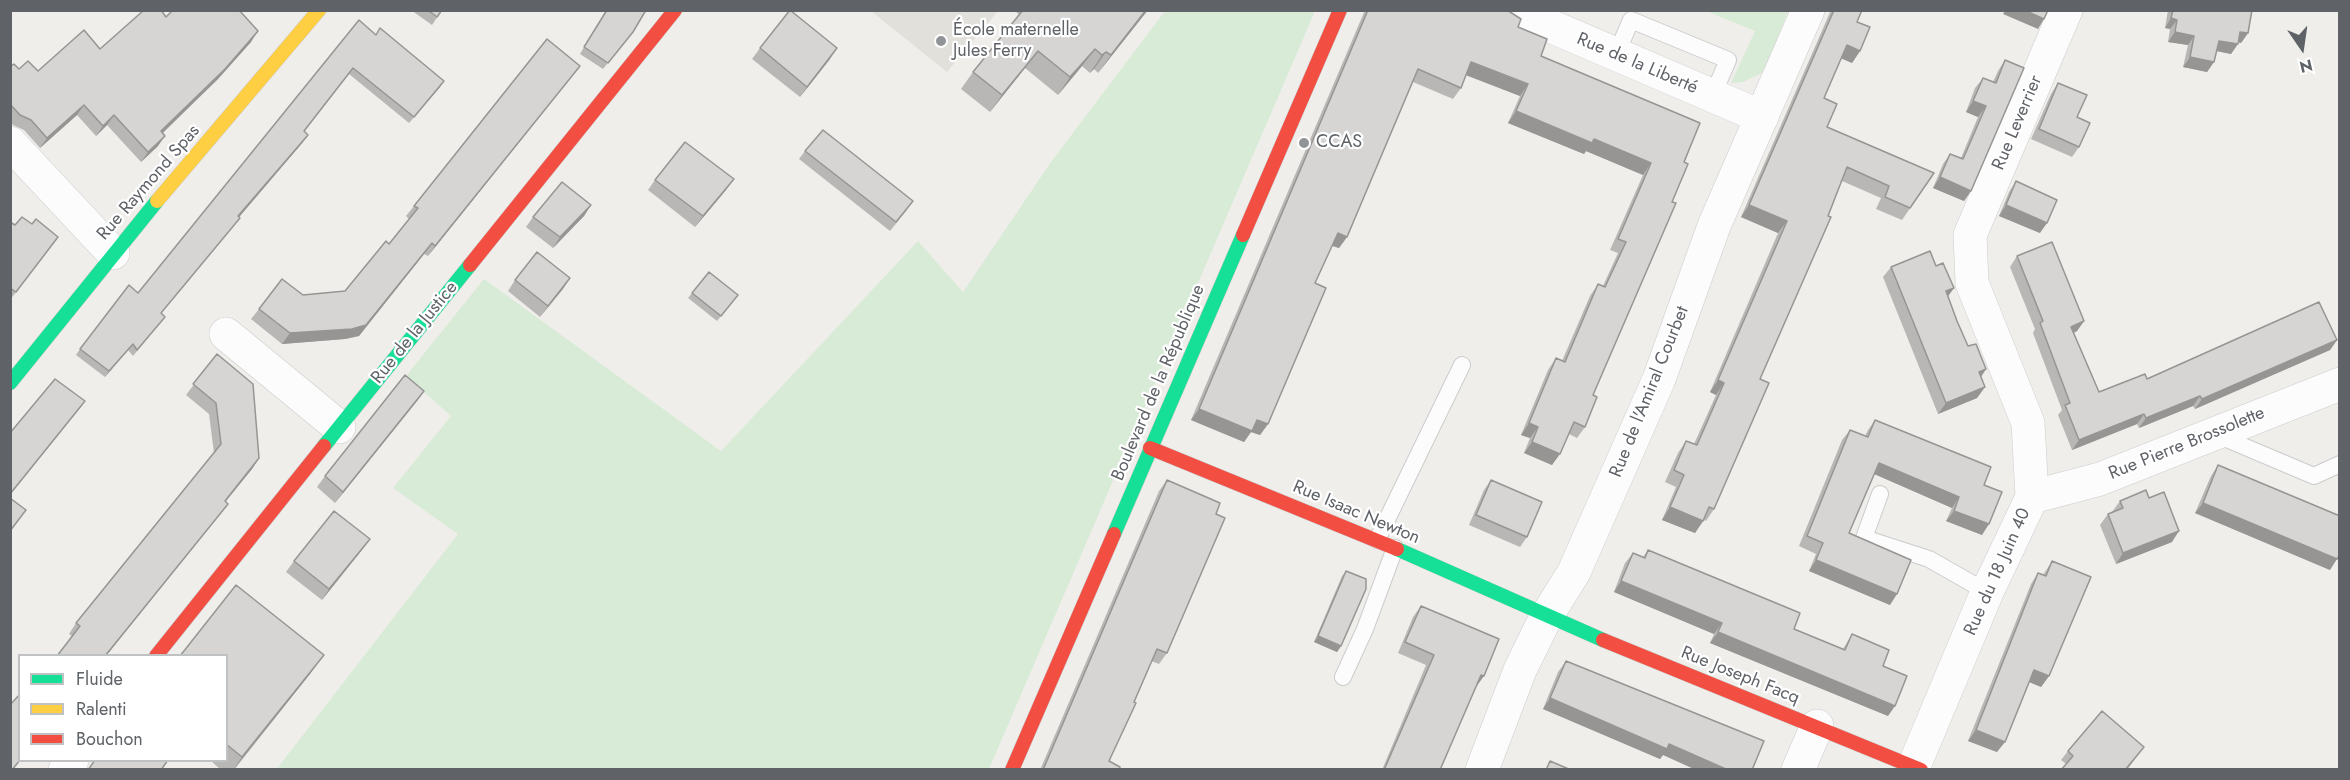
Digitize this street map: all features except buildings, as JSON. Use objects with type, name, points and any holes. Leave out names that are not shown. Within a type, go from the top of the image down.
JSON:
[{"type":"street","name":"Rue Raymond Spas","points":[[10,383],[113,253],[319,10]]},
{"type":"street","name":"Rue de la Justice","points":[[158,654],[675,10]]},
{"type":"street","name":"Boulevard de la République","points":[[1012,770],[1340,10]]},
{"type":"street","name":"Rue de la Liberté","points":[[1513,10],[1762,117]]},
{"type":"street","name":"Rue de l'Amiral Courbet","points":[[1482,770],[1520,670],[1546,617],[1574,572],[1654,390],[1714,226],[1808,10]]},
{"type":"street","name":"Rue Leverrier","points":[[1970,235],[2066,10]]},
{"type":"street","points":[[10,143],[113,253]]},
{"type":"street","name":"Rue du 18 Juin 40","points":[[1917,768],[1987,592],[2032,497],[2028,423],[1972,283],[1970,235]]},
{"type":"street","points":[[226,334],[339,427]]},
{"type":"street","name":"Rue Pierre Brossolette","points":[[2032,497],[2100,479],[2340,384]]},
{"type":"street","name":"Rue Isaac Newton","points":[[1150,448],[1377,540],[1546,617]]},
{"type":"street","name":"Rue Joseph Facq","points":[[1546,617],[1917,768]]},
{"type":"street","points":[[1798,770],[1817,726]]},
{"type":"lane","points":[[1377,540],[1462,365]]},
{"type":"lane","points":[[2214,434],[2314,476],[2340,464]]},
{"type":"lane","points":[[1880,494],[1864,538],[1929,559],[1987,592]]},
{"type":"lane","points":[[1343,677],[1365,629],[1395,548]]},
{"type":"shaded area","name":"École maternelle Jules Ferry","points":[[871,11],[998,11],[947,72]]},
{"type":"green space","points":[[1165,11],[1315,11],[989,769],[276,770],[458,534],[393,488],[451,416],[406,376],[484,279],[721,451],[918,241],[963,292],[1051,162]]},
{"type":"green space","points":[[1706,11],[1788,11],[1764,72],[1743,82],[1731,83],[1755,31]]},
{"type":"traffic: fast","points":[[10,383],[157,201]]},
{"type":"traffic: fast","points":[[1114,534],[1243,235]]},
{"type":"traffic: fast","points":[[324,446],[470,265]]},
{"type":"traffic: fast","points":[[1397,549],[1603,640]]},
{"type":"traffic: slow","points":[[157,201],[319,10]]},
{"type":"traffic: jam","points":[[470,265],[675,10]]},
{"type":"traffic: jam","points":[[1243,235],[1340,10]]},
{"type":"traffic: jam","points":[[158,654],[324,446]]},
{"type":"traffic: jam","points":[[1150,448],[1397,549]]},
{"type":"traffic: jam","points":[[1012,770],[1114,534]]},
{"type":"traffic: jam","points":[[1603,640],[1921,770]]},
{"type":"place","name":"École maternelle Jules Ferry","points":[[941,41]]},
{"type":"place","name":"CCAS","points":[[1304,143]]}]
